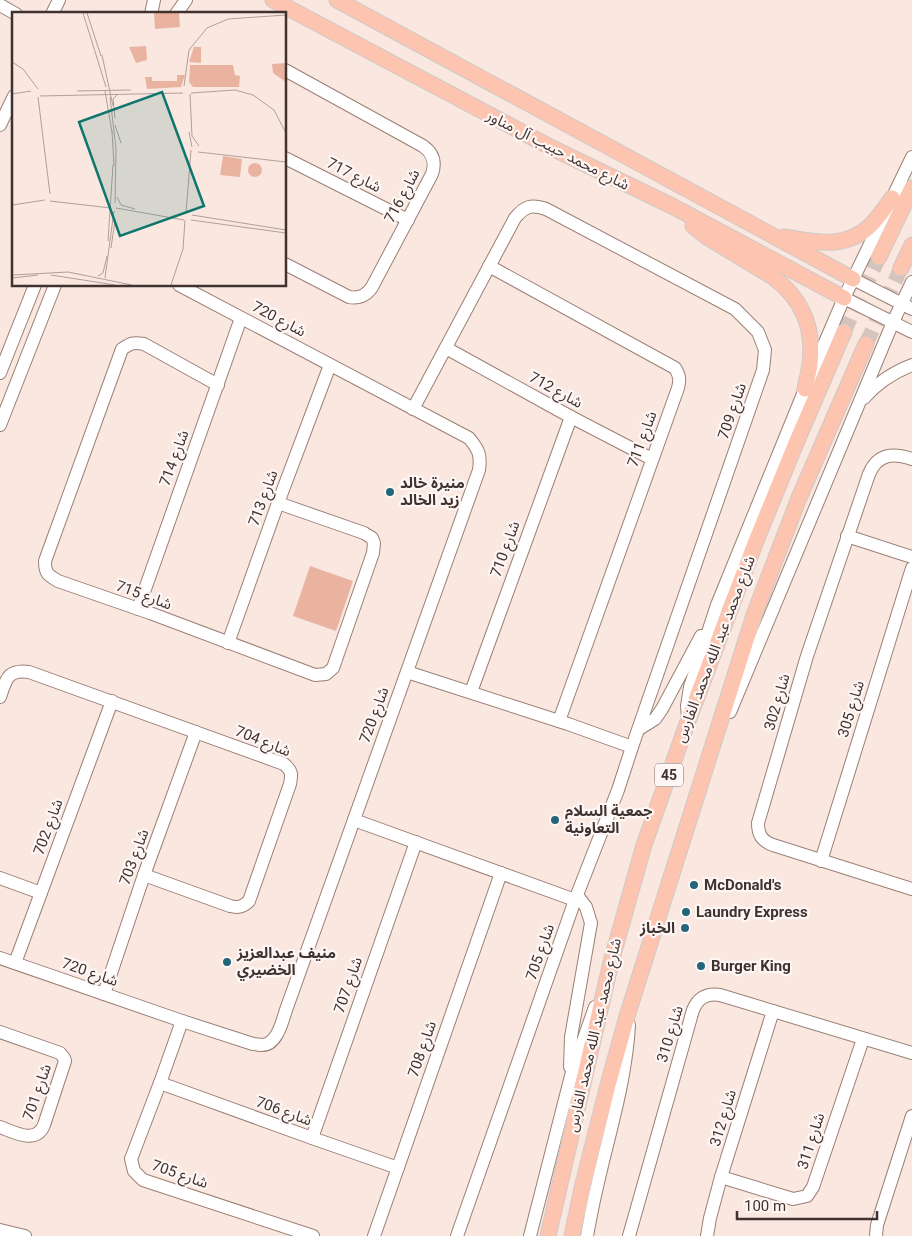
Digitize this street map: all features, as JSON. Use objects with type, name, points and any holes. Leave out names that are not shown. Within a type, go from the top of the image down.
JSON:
[{"type":"main road","name":"شارع محمد حبيب آل مناور","points":[[273,0],[552,148],[672,206],[844,298]]},
{"type":"main road","name":"شارع محمد حبيب آل مناور","points":[[337,0],[853,279]]},
{"type":"main road","points":[[879,257],[912,188]]},
{"type":"main road","points":[[772,236],[827,243],[846,240],[869,227],[892,198]]},
{"type":"main road","points":[[672,206],[691,225],[707,237],[773,277],[796,300],[806,318],[810,339],[810,363],[804,389]]},
{"type":"main road","points":[[901,268],[912,245]]},
{"type":"main road","name":"شارع محمد عبد الله محمد الفارس","points":[[548,1236],[611,962],[644,845],[688,721],[756,541],[844,332]]},
{"type":"main road","name":"شارع محمد عبد الله محمد الفارس","points":[[572,1236],[583,1184],[628,1013],[754,616],[799,498],[866,344]]},
{"type":"street","points":[[53,12],[59,0]]},
{"type":"street","points":[[177,12],[186,0]]},
{"type":"street","points":[[0,5],[12,12]]},
{"type":"street","name":"شارع 716","points":[[286,71],[423,146],[430,152],[434,160],[434,170],[408,220],[370,291],[363,296],[349,297],[286,265]]},
{"type":"street","points":[[0,126],[12,100]]},
{"type":"street","points":[[688,721],[688,696],[717,605],[804,389],[844,298],[912,157]]},
{"type":"street","name":"شارع 717","points":[[286,159],[408,220]]},
{"type":"street","name":"شارع 709","points":[[413,409],[515,218],[520,211],[529,207],[537,206],[546,210],[735,309],[758,332],[765,350],[763,370],[632,747]]},
{"type":"street","name":"شارع 711","points":[[489,266],[675,368],[679,374],[680,381],[560,721]]},
{"type":"street","points":[[853,279],[907,307]]},
{"type":"street","points":[[716,736],[728,715],[893,322],[907,307],[912,282]]},
{"type":"street","points":[[0,373],[35,286]]},
{"type":"street","points":[[0,425],[55,286]]},
{"type":"street","name":"شارع 720","points":[[0,958],[253,1044],[262,1045],[269,1043],[274,1038],[286,1010],[479,470],[478,449],[469,438],[181,286]]},
{"type":"street","points":[[844,298],[912,332]]},
{"type":"street","name":"شارع 714","points":[[138,609],[241,318]]},
{"type":"street","name":"شارع 715","points":[[218,385],[144,344],[131,343],[122,349],[48,552],[45,570],[49,576],[58,581],[315,675],[326,674],[333,668],[374,544],[372,538],[364,533],[278,503]]},
{"type":"street","name":"شارع 712","points":[[446,348],[652,459]]},
{"type":"street","name":"شارع 713","points":[[228,643],[330,364]]},
{"type":"street","points":[[859,403],[875,386],[912,365]]},
{"type":"street","name":"شارع 710","points":[[471,692],[571,417]]},
{"type":"street","name":"شارع 302","points":[[911,885],[821,861],[766,842],[758,830],[758,823],[807,656],[869,474],[874,465],[882,458],[898,455],[912,460]]},
{"type":"street","points":[[847,536],[912,557]]},
{"type":"street","name":"شارع 305","points":[[821,861],[912,568]]},
{"type":"street","points":[[639,729],[655,719],[662,708],[717,605]]},
{"type":"street","name":"شارع 704","points":[[0,697],[7,679],[12,673],[20,670],[29,672],[284,764],[290,769],[292,776],[290,784],[249,901],[245,905],[238,908],[230,906],[144,875]]},
{"type":"street","points":[[407,672],[560,721],[632,747]]},
{"type":"street","name":"شارع 702","points":[[15,963],[112,701]]},
{"type":"street","name":"شارع 703","points":[[104,994],[144,875],[196,732]]},
{"type":"street","name":"شارع 705","points":[[457,1236],[576,898],[618,790],[632,747]]},
{"type":"street","points":[[354,820],[576,898],[586,907],[591,923],[572,1037],[570,1081]]},
{"type":"street","name":"شارع 707","points":[[312,1138],[416,842]]},
{"type":"street","name":"شارع 708","points":[[374,1236],[501,873]]},
{"type":"street","points":[[0,878],[41,893]]},
{"type":"street","points":[[570,915],[591,923]]},
{"type":"street","points":[[530,1236],[570,1081],[611,962]]},
{"type":"street","name":"شارع 310","points":[[630,1236],[693,1010],[695,1004],[700,999],[713,994],[720,995],[912,1054]]},
{"type":"street","name":"شارع 312","points":[[706,1236],[721,1177],[773,1011]]},
{"type":"street","points":[[587,1236],[596,1188],[620,1095],[628,1044],[628,1013]]},
{"type":"street","name":"شارع 705","points":[[182,1021],[131,1158],[134,1171],[143,1180],[313,1236]]},
{"type":"street","name":"شارع 701","points":[[0,1032],[60,1053],[64,1061],[40,1133],[29,1136],[0,1127]]},
{"type":"street","name":"شارع 311","points":[[721,1177],[794,1199],[807,1196],[813,1187],[862,1039]]},
{"type":"street","name":"شارع 706","points":[[160,1083],[398,1168]]},
{"type":"street","points":[[876,1236],[877,1225],[912,1116]]},
{"type":"street","points":[[0,1230],[25,1236]]},
{"type":"shaded area","points":[[310,566],[353,581],[336,631],[293,616]]},
{"type":"tunnel","points":[[844,332],[879,257]]},
{"type":"tunnel","points":[[866,344],[901,268]]},
{"type":"place","name":"منيرة خالد زيد الخالد","points":[[390,492]]},
{"type":"place","name":"جمعية السلام التعاونية","points":[[555,820]]},
{"type":"place","name":"McDonald's","points":[[694,885]]},
{"type":"place","name":"Laundry Express","points":[[686,912]]},
{"type":"place","name":"الخباز","points":[[685,928]]},
{"type":"place","name":"منيف عبدالعزيز الخضيري","points":[[227,962]]},
{"type":"place","name":"Burger King","points":[[701,966]]}]
